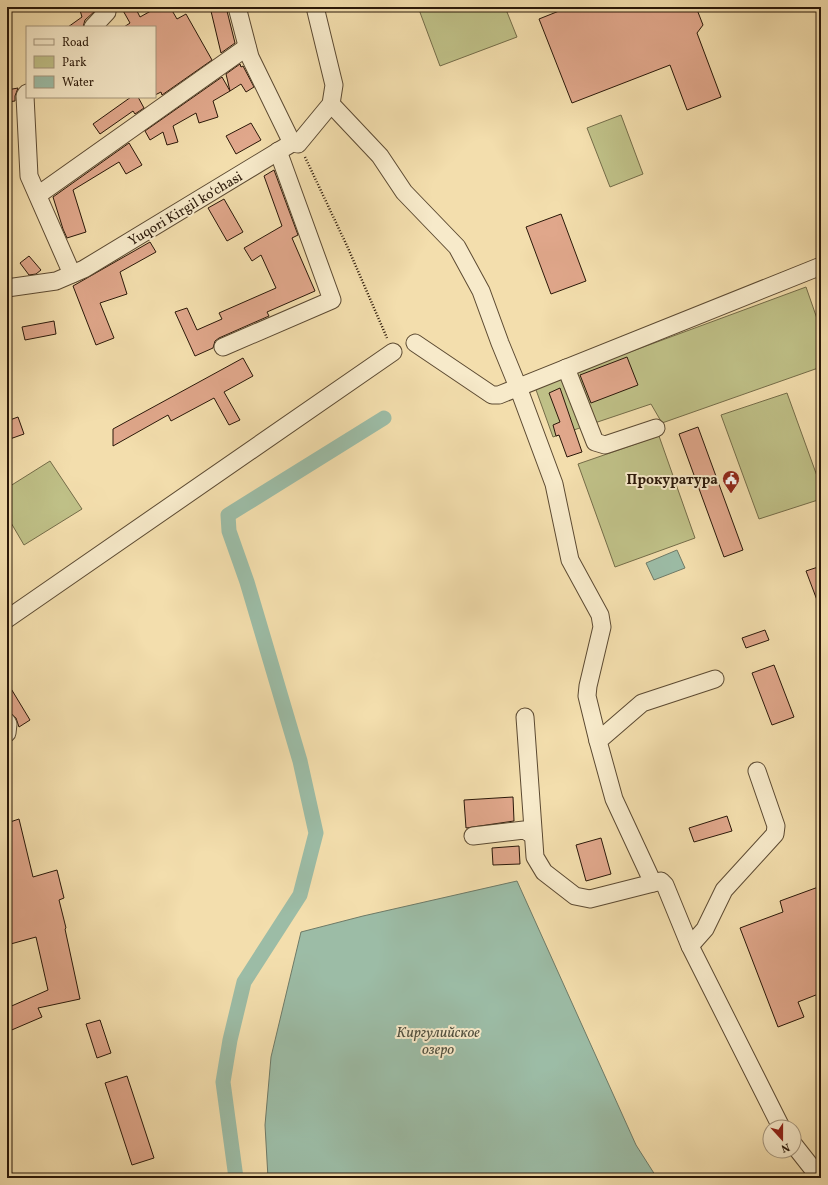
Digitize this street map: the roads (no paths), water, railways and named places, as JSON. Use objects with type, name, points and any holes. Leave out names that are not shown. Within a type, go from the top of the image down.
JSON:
[{"type":"street","points":[[94,26],[107,12],[106,7]]},
{"type":"street","points":[[223,347],[332,300],[290,146],[250,57],[237,7]]},
{"type":"street","points":[[315,7],[334,85],[331,104],[380,156],[404,192],[456,247],[481,291],[554,484],[570,560],[600,615],[602,627],[587,696],[614,799],[653,883]]},
{"type":"street","points":[[38,195],[247,47]]},
{"type":"street","points":[[26,95],[30,176],[72,274]]},
{"type":"street","name":"Yuqori Kirgil koʻchasi","points":[[7,288],[56,280],[84,269],[290,146],[331,104]]},
{"type":"street","points":[[415,343],[492,395],[499,395],[821,266]]},
{"type":"street","points":[[7,619],[393,352]]},
{"type":"street","points":[[566,368],[595,442],[604,445],[656,428]]},
{"type":"street","points":[[598,741],[642,703],[716,679]]},
{"type":"street","points":[[525,717],[535,857],[544,872],[575,896],[590,899],[660,881],[665,886],[690,946],[777,1119]]},
{"type":"street","points":[[7,722],[7,733]]},
{"type":"street","points":[[690,946],[704,929],[724,890],[775,834],[776,826],[757,771]]},
{"type":"street","points":[[474,836],[524,830],[533,835]]},
{"type":"street","points":[[802,1155],[820,1178]]},
{"type":"water","points":[[677,550],[685,568],[654,580],[646,563]]},
{"type":"water","name":"Киргулийское озеро","points":[[517,881],[636,1145],[657,1178],[268,1178],[265,1125],[271,1057],[301,932],[363,916]]},
{"type":"waterway","points":[[236,1178],[223,1082],[230,1040],[244,982],[300,895],[316,833],[300,761],[247,582],[229,531],[228,515],[384,418]]},
{"type":"place","name":"Прокуратура","points":[[731,494]]}]
